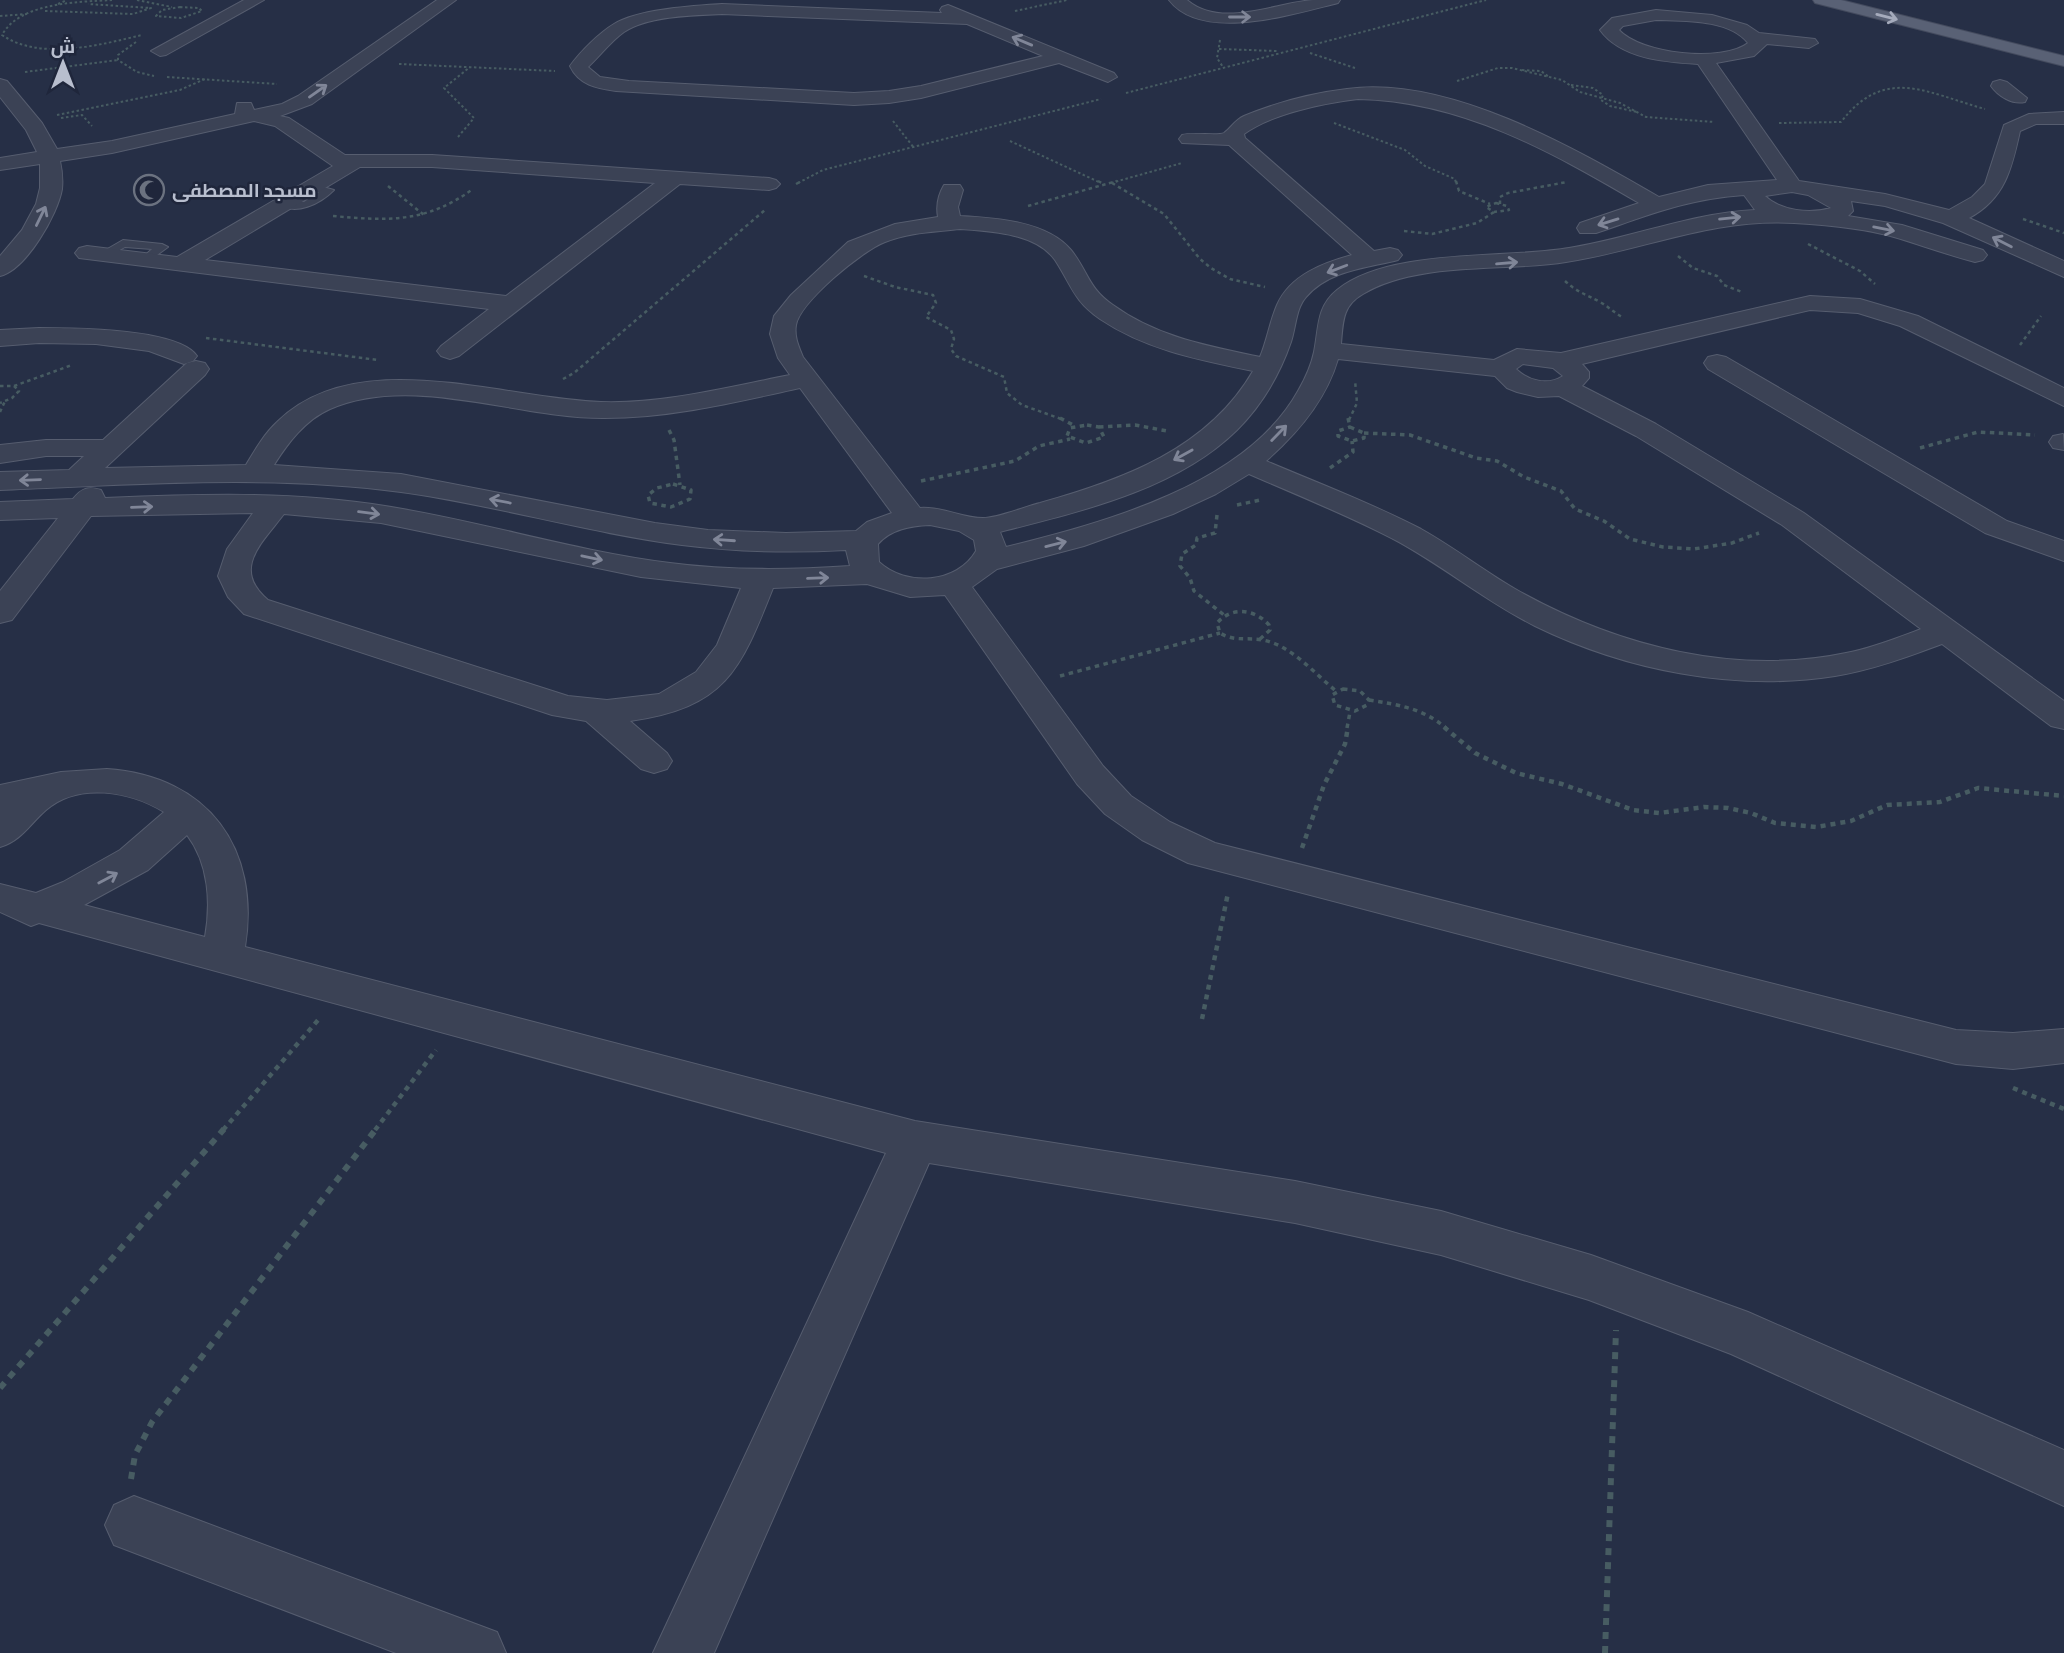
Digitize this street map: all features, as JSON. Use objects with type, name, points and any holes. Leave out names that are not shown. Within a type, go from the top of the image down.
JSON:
[{"type":"main road","points":[[1821,0],[2064,61]]},
{"type":"main road","points":[[2004,46],[2032,45],[2042,42],[2043,37]]},
{"type":"street","points":[[160,51],[256,0]]},
{"type":"street","points":[[255,108],[284,92],[422,0]]},
{"type":"street","points":[[288,108],[305,100],[448,0]]},
{"type":"street","points":[[856,10],[874,0]]},
{"type":"street","points":[[923,0],[1108,77]]},
{"type":"street","points":[[1177,0],[1184,7],[1197,12],[1234,17],[1272,14],[1332,0]]},
{"type":"street","points":[[972,20],[856,10],[722,9],[663,14],[619,28],[579,66],[581,72],[597,82],[629,87],[871,99],[921,92],[1060,57]]},
{"type":"street","points":[[1756,38],[1758,44],[1747,53],[1703,58],[1641,50],[1617,41],[1609,30],[1611,26],[1628,19],[1670,10],[1723,23],[1756,38],[1808,43]]},
{"type":"street","points":[[1703,58],[1752,128],[1781,186]]},
{"type":"street","points":[[1369,258],[1238,143],[1234,132],[1249,121],[1358,93],[1406,75],[1426,98],[1518,132],[1605,175],[1656,204]]},
{"type":"street","points":[[0,269],[30,236],[47,205],[52,184],[47,151],[7,79]]},
{"type":"street","points":[[1951,218],[1973,207],[1990,194],[1997,185],[2011,129],[2039,112],[2000,86]]},
{"type":"street","points":[[47,151],[152,132],[279,104],[355,157],[354,162]]},
{"type":"street","points":[[255,108],[282,121],[335,160],[432,161],[779,186]]},
{"type":"street","points":[[1,168],[99,136],[152,132]]},
{"type":"street","points":[[1189,139],[1238,143]]},
{"type":"street","points":[[181,264],[354,162]]},
{"type":"street","points":[[450,351],[676,177]]},
{"type":"street","points":[[1781,186],[1756,192],[1756,200],[1769,209],[1907,234],[1991,261]]},
{"type":"street","points":[[979,528],[1045,512],[1105,492],[1158,469],[1202,445],[1232,419],[1254,393],[1270,367],[1288,308],[1297,292],[1315,278],[1369,258],[1545,238],[1609,223],[1656,204],[1708,191],[1781,186],[1885,200],[1951,218],[2064,270]]},
{"type":"street","points":[[952,190],[947,207],[959,223]]},
{"type":"street","points":[[990,561],[992,544],[979,528],[949,517],[911,517],[877,530],[866,540],[861,552],[864,564],[874,574],[901,586],[936,587],[953,584],[969,578],[990,561],[1066,542],[1136,518],[1196,492],[1247,463],[1279,435],[1303,406],[1319,378],[1328,350],[1330,316],[1339,301],[1357,288],[1380,278],[1409,271],[1567,256],[1639,240],[1695,223],[1756,216],[1804,217],[1837,214],[1844,207],[1835,197],[1815,190]]},
{"type":"street","points":[[884,214],[894,218],[904,229]]},
{"type":"street","points":[[911,517],[783,344],[781,330],[786,315],[796,302],[855,248],[904,229],[959,223],[998,226],[1026,233],[1048,242],[1063,254],[1080,288],[1100,307],[1128,326],[1163,342],[1270,367]]},
{"type":"street","points":[[95,254],[511,304]]},
{"type":"street","points":[[2013,271],[2064,292]]},
{"type":"street","points":[[1328,350],[1503,369],[1506,375],[1524,385],[1551,389],[1562,374],[1660,337],[1810,303],[1860,306],[1909,321],[2064,398]]},
{"type":"street","points":[[0,338],[40,333],[64,334],[163,346],[204,355],[93,478],[12,574],[0,613]]},
{"type":"street","points":[[1717,363],[1996,527],[2064,552]]},
{"type":"street","points":[[1562,374],[1646,430],[1793,519],[2064,718]]},
{"type":"street","points":[[254,474],[288,426],[304,414],[325,402],[378,389],[429,389],[572,409],[658,407],[807,379]]},
{"type":"street","points":[[0,454],[46,449],[93,478],[275,505],[392,516],[643,568],[761,579],[874,574]]},
{"type":"street","points":[[1247,463],[1362,511],[1412,537],[1510,599],[1564,628],[1628,651],[1699,666],[1770,671],[1834,666],[1945,632]]},
{"type":"street","points":[[0,481],[254,474],[364,479],[415,485],[706,539],[798,543],[866,540]]},
{"type":"street","points":[[0,511],[93,478]]},
{"type":"street","points":[[275,505],[237,559],[234,577],[240,593],[256,607],[564,707],[600,713],[638,710],[676,699],[705,683],[724,662],[761,579]]},
{"type":"street","points":[[953,584],[1090,775],[1118,805],[1156,831],[1202,853],[1956,1047],[2014,1051],[2064,1046]]},
{"type":"street","points":[[600,713],[654,761]]},
{"type":"street","points":[[0,798],[87,782],[120,781],[148,786],[172,796],[206,834],[220,860],[227,889],[228,922],[222,957]]},
{"type":"street","points":[[0,834],[31,802],[52,787]]},
{"type":"street","points":[[13,910],[105,880],[152,848],[187,811]]},
{"type":"street","points":[[13,910],[222,957],[915,1141],[1295,1202],[1441,1233],[1617,1287],[1748,1335],[2064,1478]]},
{"type":"street","points":[[683,1653],[915,1141]]},
{"type":"street","points":[[134,1525],[476,1653]]},
{"type":"path","points":[[51,8],[67,0]]},
{"type":"path","points":[[112,0],[39,11],[8,24],[2,31],[4,38],[23,45],[56,47],[97,44],[147,33]]},
{"type":"path","points":[[137,0],[173,8]]},
{"type":"path","points":[[972,20],[1067,0]]},
{"type":"path","points":[[1125,93],[1486,0]]},
{"type":"path","points":[[39,11],[133,14],[150,8],[74,4]]},
{"type":"path","points":[[89,13],[104,5]]},
{"type":"path","points":[[0,16],[31,14]]},
{"type":"path","points":[[170,23],[173,19]]},
{"type":"path","points":[[1223,67],[1217,58],[1219,50],[1289,51]]},
{"type":"path","points":[[7,79],[118,60]]},
{"type":"path","points":[[360,62],[581,72]]},
{"type":"path","points":[[470,67],[444,88],[472,115],[474,118],[470,126]]},
{"type":"path","points":[[1426,98],[1434,85],[1486,74],[1498,68],[1521,70],[1571,85],[1593,88],[1602,92],[1603,102],[1638,112]]},
{"type":"path","points":[[52,120],[62,113],[187,88],[205,79]]},
{"type":"path","points":[[1571,85],[1580,92],[1620,103],[1646,117],[1781,131],[1778,124],[1782,122],[1841,122],[1862,95],[1893,86],[2039,112]]},
{"type":"path","points":[[779,186],[823,170],[1112,96]]},
{"type":"path","points":[[1296,108],[1405,150],[1425,166],[1455,179],[1459,191],[1490,204],[1500,204],[1509,210],[1494,212],[1477,223],[1432,234],[1399,232],[1348,240]]},
{"type":"path","points":[[30,124],[82,115],[99,136]]},
{"type":"path","points":[[1010,141],[1104,184]]},
{"type":"path","points":[[959,223],[1111,182],[1238,143]]},
{"type":"path","points":[[278,207],[396,222],[453,204],[500,166]]},
{"type":"path","points":[[1500,204],[1500,197],[1506,194],[1535,187],[1556,187],[1605,175]]},
{"type":"path","points":[[379,179],[424,215]]},
{"type":"path","points":[[1111,182],[1164,214],[1200,259],[1230,279],[1297,292]]},
{"type":"path","points":[[1490,204],[1486,207],[1494,212]]},
{"type":"path","points":[[573,373],[769,206]]},
{"type":"path","points":[[1756,216],[1801,233],[1817,251],[1868,276],[1878,290],[1877,296],[1860,306]]},
{"type":"path","points":[[1639,240],[1678,255],[1693,268],[1717,276],[1729,288],[1776,309]]},
{"type":"path","points":[[1515,262],[1564,280],[1578,293],[1603,303],[1614,315],[1660,337]]},
{"type":"path","points":[[829,272],[872,277],[895,287],[933,295],[936,303],[926,317],[951,330],[954,340],[951,349],[959,360],[990,369],[1004,377],[1007,393],[1017,404],[1055,414],[1075,426],[1135,425],[1153,428],[1202,445]]},
{"type":"path","points":[[2003,369],[2041,316]]},
{"type":"path","points":[[204,355],[379,360]]},
{"type":"path","points":[[1350,427],[1349,417],[1357,403],[1355,379],[1369,355]]},
{"type":"path","points":[[0,386],[18,389],[17,395],[0,403]]},
{"type":"path","points":[[0,412],[5,401]]},
{"type":"path","points":[[658,407],[674,440],[681,485]]},
{"type":"path","points":[[1070,439],[1067,430],[1075,426]]},
{"type":"path","points":[[888,486],[968,473],[1015,461],[1039,446],[1070,439],[1081,443],[1095,442],[1104,437],[1099,427]]},
{"type":"path","points":[[1364,433],[1364,438],[1357,441],[1338,436],[1340,429],[1350,427],[1364,433],[1410,435],[1476,458],[1497,461],[1524,477],[1561,491],[1575,509],[1604,521],[1622,535],[1663,547],[1707,548],[1732,543],[1793,519]]},
{"type":"path","points":[[1880,460],[1978,432],[2018,432],[2064,442]]},
{"type":"path","points":[[1231,505],[1262,500],[1293,482]]},
{"type":"path","points":[[681,485],[691,490],[692,494],[690,499],[679,505],[663,507],[648,499],[648,495],[657,488],[681,485]]},
{"type":"path","points":[[1223,509],[1217,515],[1214,533],[1197,538],[1196,545],[1182,554],[1180,566],[1190,578],[1194,591],[1224,615]]},
{"type":"path","points":[[1025,685],[1220,633],[1243,642],[1260,639],[1270,630],[1265,620],[1250,612],[1224,615],[1217,623],[1220,633]]},
{"type":"path","points":[[1260,639],[1295,656],[1336,691]]},
{"type":"path","points":[[1369,700],[1364,709],[1350,712],[1335,705],[1332,695],[1343,689],[1360,691],[1369,700],[1412,707],[1431,716],[1475,753],[1516,773],[1660,813],[1704,807],[1728,808],[1751,813],[1775,823],[1816,827],[1851,821],[1887,805],[1940,802],[1978,788],[2064,796]]},
{"type":"path","points":[[1292,878],[1324,785],[1345,744],[1350,712]]},
{"type":"path","points":[[1202,1019],[1225,902],[1234,883],[1252,868]]},
{"type":"path","points":[[0,1388],[344,989]]},
{"type":"path","points":[[134,1525],[128,1499],[135,1455],[152,1422],[459,1020]]},
{"type":"path","points":[[1605,1653],[1617,1287]]},
{"type":"place","name":"مسجد المصطفى","points":[[149,190]]}]
